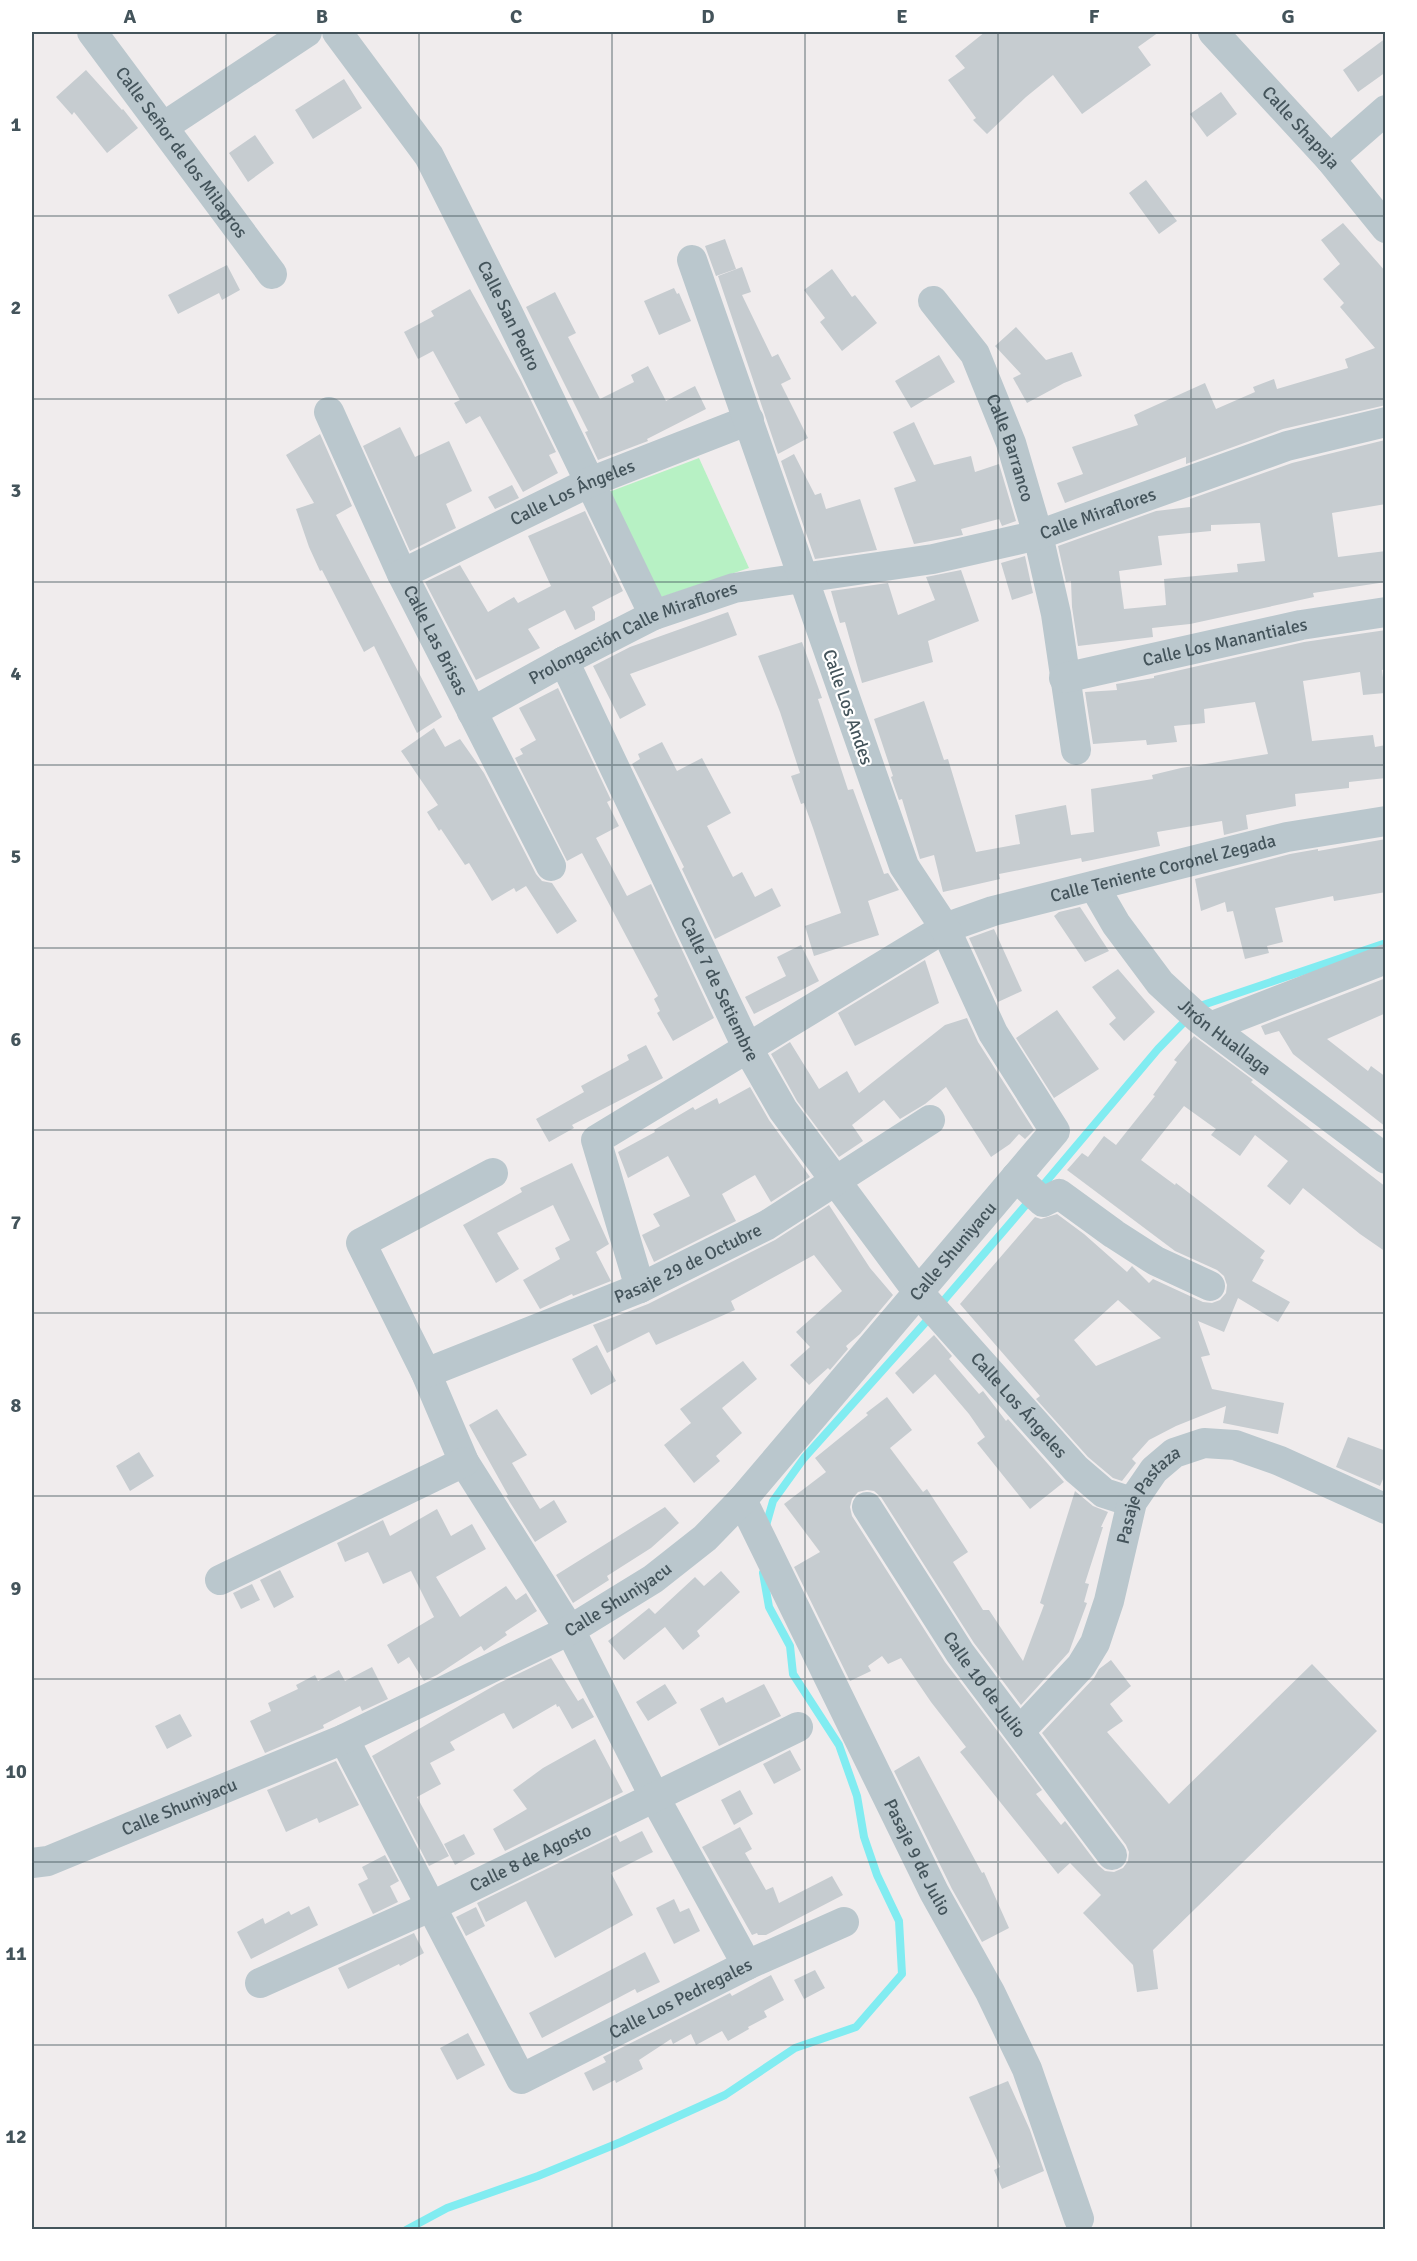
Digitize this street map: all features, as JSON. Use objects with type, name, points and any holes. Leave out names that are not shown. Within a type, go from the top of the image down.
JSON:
[{"type":"street","name":"Calle Señor de los Milagros","points":[[92,32],[273,274]]},
{"type":"street","points":[[163,127],[307,32]]},
{"type":"street","name":"Calle San Pedro","points":[[337,32],[429,156],[654,615]]},
{"type":"street","name":"Calle Shapaja","points":[[1213,32],[1330,159],[1386,228]]},
{"type":"street","points":[[1330,159],[1386,110]]},
{"type":"street","name":"Calle Los Andes","points":[[692,260],[904,866],[945,928],[993,1033],[1055,1131]]},
{"type":"street","name":"Calle Barranco","points":[[933,301],[975,354],[1011,442],[1038,535],[1056,614],[1076,750]]},
{"type":"street","name":"Calle Las Brisas","points":[[329,412],[402,574],[551,866]]},
{"type":"street","name":"Calle Los Ángeles","points":[[402,574],[590,482],[749,420]]},
{"type":"street","name":"Calle Miraflores","points":[[803,577],[933,559],[1038,535],[1287,446],[1386,422]]},
{"type":"street","name":"Prolongación Calle Miraflores","points":[[472,712],[654,615],[734,588],[803,577]]},
{"type":"street","name":"Calle Los Manantiales","points":[[1064,678],[1301,625],[1386,612]]},
{"type":"street","name":"Calle 7 de Setiembre","points":[[564,661],[748,1049],[783,1110],[918,1292]]},
{"type":"street","name":"Calle Teniente Coronel Zegada","points":[[640,1288],[596,1140],[945,928],[993,911],[1287,837],[1386,821]]},
{"type":"street","name":"Jirón Huallaga","points":[[1094,886],[1116,924],[1160,983],[1198,1018],[1386,1159]]},
{"type":"street","points":[[1198,1018],[1386,959]]},
{"type":"street","name":"Pasaje 29 de Octubre","points":[[426,1373],[640,1288],[767,1224],[930,1120]]},
{"type":"street","name":"Calle Shuniyacu","points":[[32,1863],[48,1861],[344,1739],[570,1630],[653,1579],[705,1538],[742,1500],[1055,1131]]},
{"type":"street","points":[[493,1173],[361,1243],[426,1373],[464,1462],[570,1630],[656,1798],[747,1965]]},
{"type":"street","points":[[1016,1177],[1043,1202],[1059,1194],[1156,1261],[1210,1286]]},
{"type":"street","name":"Calle Los Ángeles","points":[[918,1292],[1076,1469],[1104,1493],[1132,1502]]},
{"type":"street","name":"Pasaje Pastaza","points":[[1020,1731],[1081,1666],[1095,1643],[1109,1601],[1132,1502],[1154,1470],[1174,1453],[1204,1443],[1235,1445],[1280,1461],[1386,1509]]},
{"type":"street","points":[[220,1580],[464,1462]]},
{"type":"street","name":"Pasaje 9 de Julio","points":[[742,1500],[934,1892],[990,1992],[1027,2069],[1079,2219]]},
{"type":"street","name":"Calle 10 de Julio","points":[[867,1507],[960,1653],[1112,1855]]},
{"type":"street","name":"Calle 8 de Agosto","points":[[260,1983],[432,1906],[798,1727]]},
{"type":"street","points":[[344,1739],[432,1906]]},
{"type":"street","name":"Calle Los Pedregales","points":[[432,1906],[521,2079],[747,1965],[844,1922]]},
{"type":"green space","points":[[699,458],[749,568],[659,598],[609,492]]},
{"type":"building","points":[[985,32],[1159,32],[1138,47],[1151,65],[1082,114],[1053,75],[987,134],[973,120],[976,118],[948,80],[965,68],[955,56]]},
{"type":"building","points":[[1386,38],[1386,72],[1358,92],[1343,70]]},
{"type":"building","points":[[86,70],[138,128],[107,153],[74,112],[72,115],[56,97]]},
{"type":"building","points":[[344,79],[362,108],[313,139],[295,110]]},
{"type":"building","points":[[1221,92],[1237,114],[1207,137],[1190,114]]},
{"type":"building","points":[[255,135],[274,163],[248,182],[229,153]]},
{"type":"building","points":[[1146,180],[1177,221],[1159,234],[1129,193]]},
{"type":"building","points":[[1343,223],[1386,272],[1386,405],[1283,429],[1186,464],[1186,457],[1065,503],[1057,483],[1083,474],[1072,447],[1138,425],[1134,415],[1205,383],[1216,409],[1255,392],[1253,387],[1274,379],[1277,389],[1348,368],[1345,359],[1375,348],[1340,307],[1344,303],[1323,279],[1340,264],[1321,240]]},
{"type":"building","points":[[725,239],[736,269],[716,276],[705,246]]},
{"type":"building","points":[[227,265],[240,290],[222,300],[219,293],[178,314],[168,295]]},
{"type":"building","points":[[742,267],[751,292],[742,295],[772,357],[778,354],[791,379],[781,384],[808,438],[778,454],[718,276]]},
{"type":"building","points":[[832,269],[852,297],[855,295],[877,323],[842,351],[820,322],[825,318],[804,290]]},
{"type":"building","points":[[674,288],[677,294],[679,293],[691,321],[659,335],[644,301]]},
{"type":"building","points":[[470,289],[521,380],[556,452],[549,455],[558,473],[523,492],[480,416],[466,424],[454,403],[460,400],[433,351],[418,359],[404,332],[434,316],[431,311]]},
{"type":"building","points":[[555,292],[576,333],[568,337],[600,399],[634,382],[631,375],[648,366],[666,401],[695,386],[706,409],[647,439],[648,441],[598,460],[585,432],[588,431],[526,307]]},
{"type":"building","points":[[1016,327],[1046,360],[1072,352],[1082,376],[1027,403],[1013,378],[1021,374],[995,346]]},
{"type":"building","points":[[939,355],[955,382],[911,408],[895,381]]},
{"type":"building","points":[[914,422],[934,465],[971,456],[975,472],[999,464],[1016,521],[1002,526],[999,519],[961,529],[963,535],[914,544],[894,488],[916,481],[893,432]]},
{"type":"building","points":[[400,427],[415,457],[449,441],[472,491],[446,504],[456,528],[410,551],[363,446]]},
{"type":"building","points":[[320,434],[352,506],[336,515],[442,717],[417,733],[374,646],[364,652],[322,570],[320,571],[296,509],[314,503],[286,455]]},
{"type":"building","points":[[1385,440],[1386,504],[1332,513],[1338,557],[1386,551],[1386,582],[1313,593],[1314,597],[1190,624],[1152,628],[1153,637],[1078,646],[1071,581],[1066,582],[1058,546],[1156,511],[1190,507],[1190,499],[1292,463]],"holes":[[[1260,523],[1265,561],[1237,564],[1238,572],[1164,579],[1166,605],[1124,609],[1119,571],[1162,565],[1158,536],[1211,531],[1211,525]]]},
{"type":"building","points":[[794,454],[815,495],[821,493],[826,509],[860,499],[877,550],[815,559],[781,461]]},
{"type":"building","points":[[512,485],[519,498],[495,509],[488,497]]},
{"type":"building","points":[[585,511],[623,591],[592,607],[595,620],[575,630],[565,610],[528,629],[540,648],[476,680],[425,582],[460,565],[488,612],[514,597],[518,603],[551,586],[528,536]]},
{"type":"building","points":[[1025,556],[1033,593],[1012,600],[1001,563]]},
{"type":"building","points":[[961,570],[979,621],[928,641],[933,662],[862,683],[845,622],[840,623],[831,591],[888,583],[898,615],[935,600],[926,577]]},
{"type":"building","points":[[728,612],[737,635],[630,674],[646,705],[620,719],[593,666],[630,647]]},
{"type":"building","points":[[1386,630],[1386,669],[1382,670],[1385,693],[1363,695],[1360,672],[1303,681],[1312,741],[1373,735],[1375,747],[1386,745],[1386,778],[1349,782],[1349,788],[1295,794],[1296,806],[1246,815],[1248,829],[1224,835],[1222,821],[1157,832],[1160,846],[1082,862],[1081,858],[999,874],[1000,879],[943,892],[934,855],[920,859],[902,799],[899,800],[891,777],[893,776],[874,719],[924,701],[944,760],[948,759],[976,852],[1020,844],[1015,815],[1066,805],[1071,835],[1094,832],[1091,789],[1153,779],[1152,775],[1181,768],[1268,754],[1255,702],[1204,709],[1205,723],[1174,726],[1177,742],[1147,745],[1146,740],[1093,744],[1085,692],[1117,690],[1116,684],[1154,678],[1154,676],[1304,642]]},
{"type":"building","points":[[802,642],[822,698],[818,699],[848,790],[853,789],[884,874],[888,873],[899,890],[868,901],[879,935],[814,956],[805,926],[841,913],[804,803],[801,804],[791,776],[800,773],[758,656]]},
{"type":"building","points":[[558,688],[611,800],[607,802],[619,826],[596,838],[627,896],[651,884],[714,1018],[673,1041],[657,1013],[660,1011],[654,999],[658,996],[582,853],[567,861],[515,758],[523,754],[520,749],[536,740],[519,708]]},
{"type":"building","points":[[434,728],[445,747],[460,739],[484,773],[536,874],[542,881],[552,883],[577,921],[557,934],[526,886],[516,892],[514,888],[492,901],[469,863],[465,865],[441,829],[439,831],[427,812],[438,805],[401,751]]},
{"type":"building","points":[[662,742],[677,771],[702,758],[731,813],[707,826],[733,877],[742,872],[755,897],[772,888],[781,906],[715,939],[682,869],[684,867],[632,764],[640,759],[638,754]]},
{"type":"building","points":[[1386,839],[1386,892],[1334,901],[1333,896],[1275,908],[1283,942],[1267,946],[1269,953],[1245,959],[1233,911],[1227,912],[1225,902],[1201,911],[1195,879],[1290,854]]},
{"type":"building","points":[[1080,907],[1109,951],[1085,962],[1054,916],[1059,912]]},
{"type":"building","points":[[994,929],[1022,991],[998,1002],[969,938]]},
{"type":"building","points":[[801,945],[819,981],[754,1014],[745,997],[786,976],[777,957]]},
{"type":"building","points":[[925,960],[939,1003],[855,1046],[838,1013]]},
{"type":"building","points":[[1118,969],[1155,1012],[1124,1041],[1109,1024],[1116,1018],[1092,987]]},
{"type":"building","points":[[1386,978],[1386,1013],[1327,1039],[1368,1071],[1371,1066],[1386,1077],[1386,1127],[1293,1054],[1279,1031],[1265,1035],[1261,1026]]},
{"type":"building","points":[[1057,1010],[1099,1069],[1054,1098],[1016,1038]]},
{"type":"building","points":[[967,1018],[978,1042],[1034,1130],[1025,1139],[1019,1134],[1010,1144],[991,1157],[946,1087],[925,1104],[900,1119],[884,1100],[852,1125],[863,1141],[839,1157],[797,1101],[771,1054],[790,1042],[819,1089],[847,1071],[859,1093],[945,1025]]},
{"type":"building","points":[[1194,1036],[1253,1080],[1251,1082],[1386,1187],[1386,1252],[1303,1188],[1290,1205],[1267,1186],[1288,1161],[1255,1135],[1240,1156],[1211,1135],[1216,1129],[1184,1106],[1141,1160],[1175,1185],[1176,1183],[1265,1251],[1260,1258],[1264,1260],[1252,1281],[1290,1302],[1278,1322],[1238,1298],[1224,1332],[1198,1321],[1210,1355],[1201,1357],[1212,1389],[1284,1403],[1278,1434],[1223,1423],[1226,1406],[1176,1426],[1149,1440],[1132,1459],[1136,1463],[1122,1481],[1113,1478],[1088,1457],[1036,1399],[1040,1396],[960,1304],[1035,1217],[1041,1219],[1057,1214],[1084,1234],[1127,1272],[1132,1266],[1149,1283],[1153,1279],[1203,1302],[1212,1303],[1220,1300],[1226,1293],[1227,1285],[1224,1276],[1217,1270],[1175,1251],[1067,1170],[1082,1153],[1088,1157],[1104,1136],[1116,1145],[1155,1096],[1153,1095],[1177,1062],[1174,1060]],"holes":[[[1118,1300],[1161,1338],[1096,1366],[1074,1340]]]},
{"type":"building","points":[[646,1045],[663,1078],[572,1125],[574,1128],[549,1142],[536,1119],[584,1092],[581,1086],[629,1060],[627,1055]]},
{"type":"building","points":[[750,1087],[769,1120],[810,1177],[771,1202],[755,1175],[722,1194],[736,1221],[654,1262],[642,1235],[660,1226],[653,1214],[690,1196],[668,1156],[628,1178],[618,1152],[655,1132],[654,1130],[693,1107],[695,1110],[717,1098],[719,1104]]},
{"type":"building","points":[[572,1163],[609,1244],[596,1252],[611,1281],[573,1296],[572,1294],[540,1309],[523,1280],[560,1259],[555,1248],[570,1240],[553,1205],[497,1233],[519,1269],[496,1283],[463,1225],[522,1192],[520,1188]]},
{"type":"building","points":[[829,1205],[870,1268],[893,1295],[860,1334],[846,1346],[848,1349],[830,1370],[828,1368],[809,1385],[790,1365],[810,1347],[796,1332],[842,1291],[814,1255],[731,1301],[735,1310],[656,1345],[649,1332],[607,1353],[593,1325],[648,1304],[775,1240]]},
{"type":"building","points":[[934,1335],[952,1356],[949,1359],[979,1394],[983,1391],[1006,1421],[1008,1419],[1064,1482],[1030,1509],[977,1443],[985,1437],[935,1374],[913,1394],[895,1373]]},
{"type":"building","points":[[597,1345],[616,1381],[591,1395],[572,1359]]},
{"type":"building","points":[[743,1361],[757,1379],[722,1408],[742,1433],[716,1456],[720,1461],[694,1483],[664,1445],[691,1423],[680,1409]]},
{"type":"building","points":[[887,1397],[912,1430],[890,1448],[923,1492],[927,1489],[968,1552],[953,1562],[983,1610],[989,1610],[1023,1661],[1044,1605],[1040,1603],[1075,1491],[1093,1506],[1108,1512],[1101,1527],[1103,1527],[1085,1583],[1089,1584],[1084,1602],[1087,1603],[1069,1652],[1021,1705],[974,1643],[881,1497],[874,1491],[858,1492],[852,1499],[850,1507],[852,1516],[945,1662],[1042,1790],[1036,1794],[1061,1825],[1065,1821],[1105,1871],[1114,1872],[1123,1868],[1128,1861],[1129,1852],[1126,1845],[1042,1733],[1094,1678],[1099,1669],[1111,1660],[1131,1686],[1110,1704],[1123,1721],[1107,1732],[1169,1804],[1312,1664],[1377,1731],[1153,1950],[1158,1989],[1137,1992],[1133,1965],[1083,1913],[1101,1895],[1070,1863],[1058,1874],[960,1752],[966,1747],[901,1658],[888,1664],[882,1656],[868,1666],[871,1671],[850,1681],[794,1567],[820,1552],[784,1504],[826,1472],[815,1458]]},
{"type":"building","points":[[497,1409],[527,1455],[512,1463],[540,1509],[554,1500],[567,1522],[535,1542],[506,1496],[508,1495],[469,1425]]},
{"type":"building","points":[[1348,1437],[1386,1451],[1386,1472],[1380,1486],[1336,1467]]},
{"type":"building","points":[[139,1452],[154,1476],[130,1491],[116,1466]]},
{"type":"building","points":[[665,1507],[679,1523],[651,1548],[607,1576],[609,1580],[573,1603],[556,1575]]},
{"type":"building","points":[[437,1509],[451,1536],[472,1524],[486,1549],[436,1577],[460,1617],[506,1586],[516,1600],[526,1593],[537,1611],[505,1632],[507,1635],[484,1651],[481,1646],[424,1681],[409,1657],[398,1664],[387,1645],[434,1617],[411,1571],[383,1584],[368,1552],[345,1562],[337,1543],[383,1520],[390,1536]]},
{"type":"building","points":[[280,1570],[294,1597],[274,1608],[260,1580]]},
{"type":"building","points":[[721,1571],[740,1592],[697,1631],[700,1636],[683,1650],[665,1627],[624,1660],[608,1641],[649,1608],[655,1614],[695,1577],[704,1586]]},
{"type":"building","points":[[252,1584],[260,1600],[241,1609],[233,1593]]},
{"type":"building","points":[[551,1658],[578,1701],[583,1698],[594,1717],[572,1729],[556,1704],[513,1729],[504,1713],[450,1742],[455,1750],[430,1763],[441,1784],[417,1797],[449,1856],[429,1866],[372,1756],[497,1684]]},
{"type":"building","points":[[372,1667],[388,1699],[362,1711],[360,1706],[323,1725],[324,1728],[265,1753],[250,1721],[271,1711],[268,1703],[298,1689],[296,1685],[315,1675],[318,1681],[339,1670],[345,1681]]},
{"type":"building","points":[[665,1684],[677,1703],[648,1721],[636,1702]]},
{"type":"building","points":[[764,1684],[781,1716],[719,1746],[700,1709],[723,1697],[726,1703]]},
{"type":"building","points":[[180,1714],[192,1736],[167,1749],[155,1726]]},
{"type":"building","points":[[595,1739],[623,1792],[505,1851],[493,1829],[527,1809],[513,1790],[543,1768]]},
{"type":"building","points":[[790,1750],[801,1770],[774,1784],[763,1764]]},
{"type":"building","points":[[919,1756],[982,1873],[984,1872],[1009,1928],[982,1942],[952,1889],[894,1771]]},
{"type":"building","points":[[336,1761],[359,1805],[319,1823],[317,1818],[286,1832],[267,1790]]},
{"type":"building","points":[[740,1790],[753,1814],[734,1825],[721,1800]]},
{"type":"building","points":[[740,1827],[752,1849],[745,1853],[766,1890],[773,1887],[779,1903],[832,1876],[843,1895],[766,1935],[757,1933],[752,1935],[702,1847]]},
{"type":"building","points":[[642,1831],[653,1852],[611,1873],[633,1915],[555,1958],[526,1901],[486,1922],[477,1903],[616,1835],[620,1842]]},
{"type":"building","points":[[464,1834],[475,1854],[455,1865],[444,1844]]},
{"type":"building","points":[[385,1855],[399,1881],[390,1886],[398,1902],[373,1914],[358,1884],[368,1879],[362,1867]]},
{"type":"building","points":[[674,1899],[680,1912],[689,1908],[700,1931],[674,1944],[656,1908]]},
{"type":"building","points":[[309,1906],[318,1925],[251,1959],[237,1932],[263,1918],[265,1924],[289,1911],[291,1915]]},
{"type":"building","points":[[476,1907],[485,1926],[466,1936],[456,1917]]},
{"type":"building","points":[[414,1933],[424,1953],[348,1989],[338,1968]]},
{"type":"building","points":[[645,1952],[660,1982],[637,1993],[635,1989],[542,2038],[529,2013]]},
{"type":"building","points":[[815,1970],[825,1988],[804,1999],[794,1980]]},
{"type":"building","points":[[771,1975],[784,2000],[764,2011],[767,2017],[748,2027],[749,2029],[728,2041],[722,2031],[696,2045],[691,2034],[673,2044],[671,2039],[639,2060],[643,2069],[616,2083],[615,2080],[593,2091],[584,2073],[606,2062],[603,2057],[730,1993],[732,1996]]},
{"type":"building","points":[[468,2033],[485,2065],[457,2080],[440,2048]]},
{"type":"building","points":[[1008,2081],[1030,2130],[1044,2171],[1002,2189],[994,2170],[1000,2167],[969,2097]]},
{"type":"waterway","points":[[1197,1009],[1200,1006],[1386,943]]},
{"type":"waterway","points":[[1039,1190],[1158,1049],[1188,1018]]},
{"type":"waterway","points":[[939,1306],[1031,1199]]},
{"type":"waterway","points":[[765,1529],[773,1501],[804,1458],[932,1315]]},
{"type":"waterway","points":[[406,2230],[447,2208],[538,2176],[725,2095],[795,2048],[856,2027],[902,1974],[899,1921],[877,1875],[864,1837],[857,1796],[839,1745],[793,1674],[790,1646],[769,1607],[763,1573]]}]
